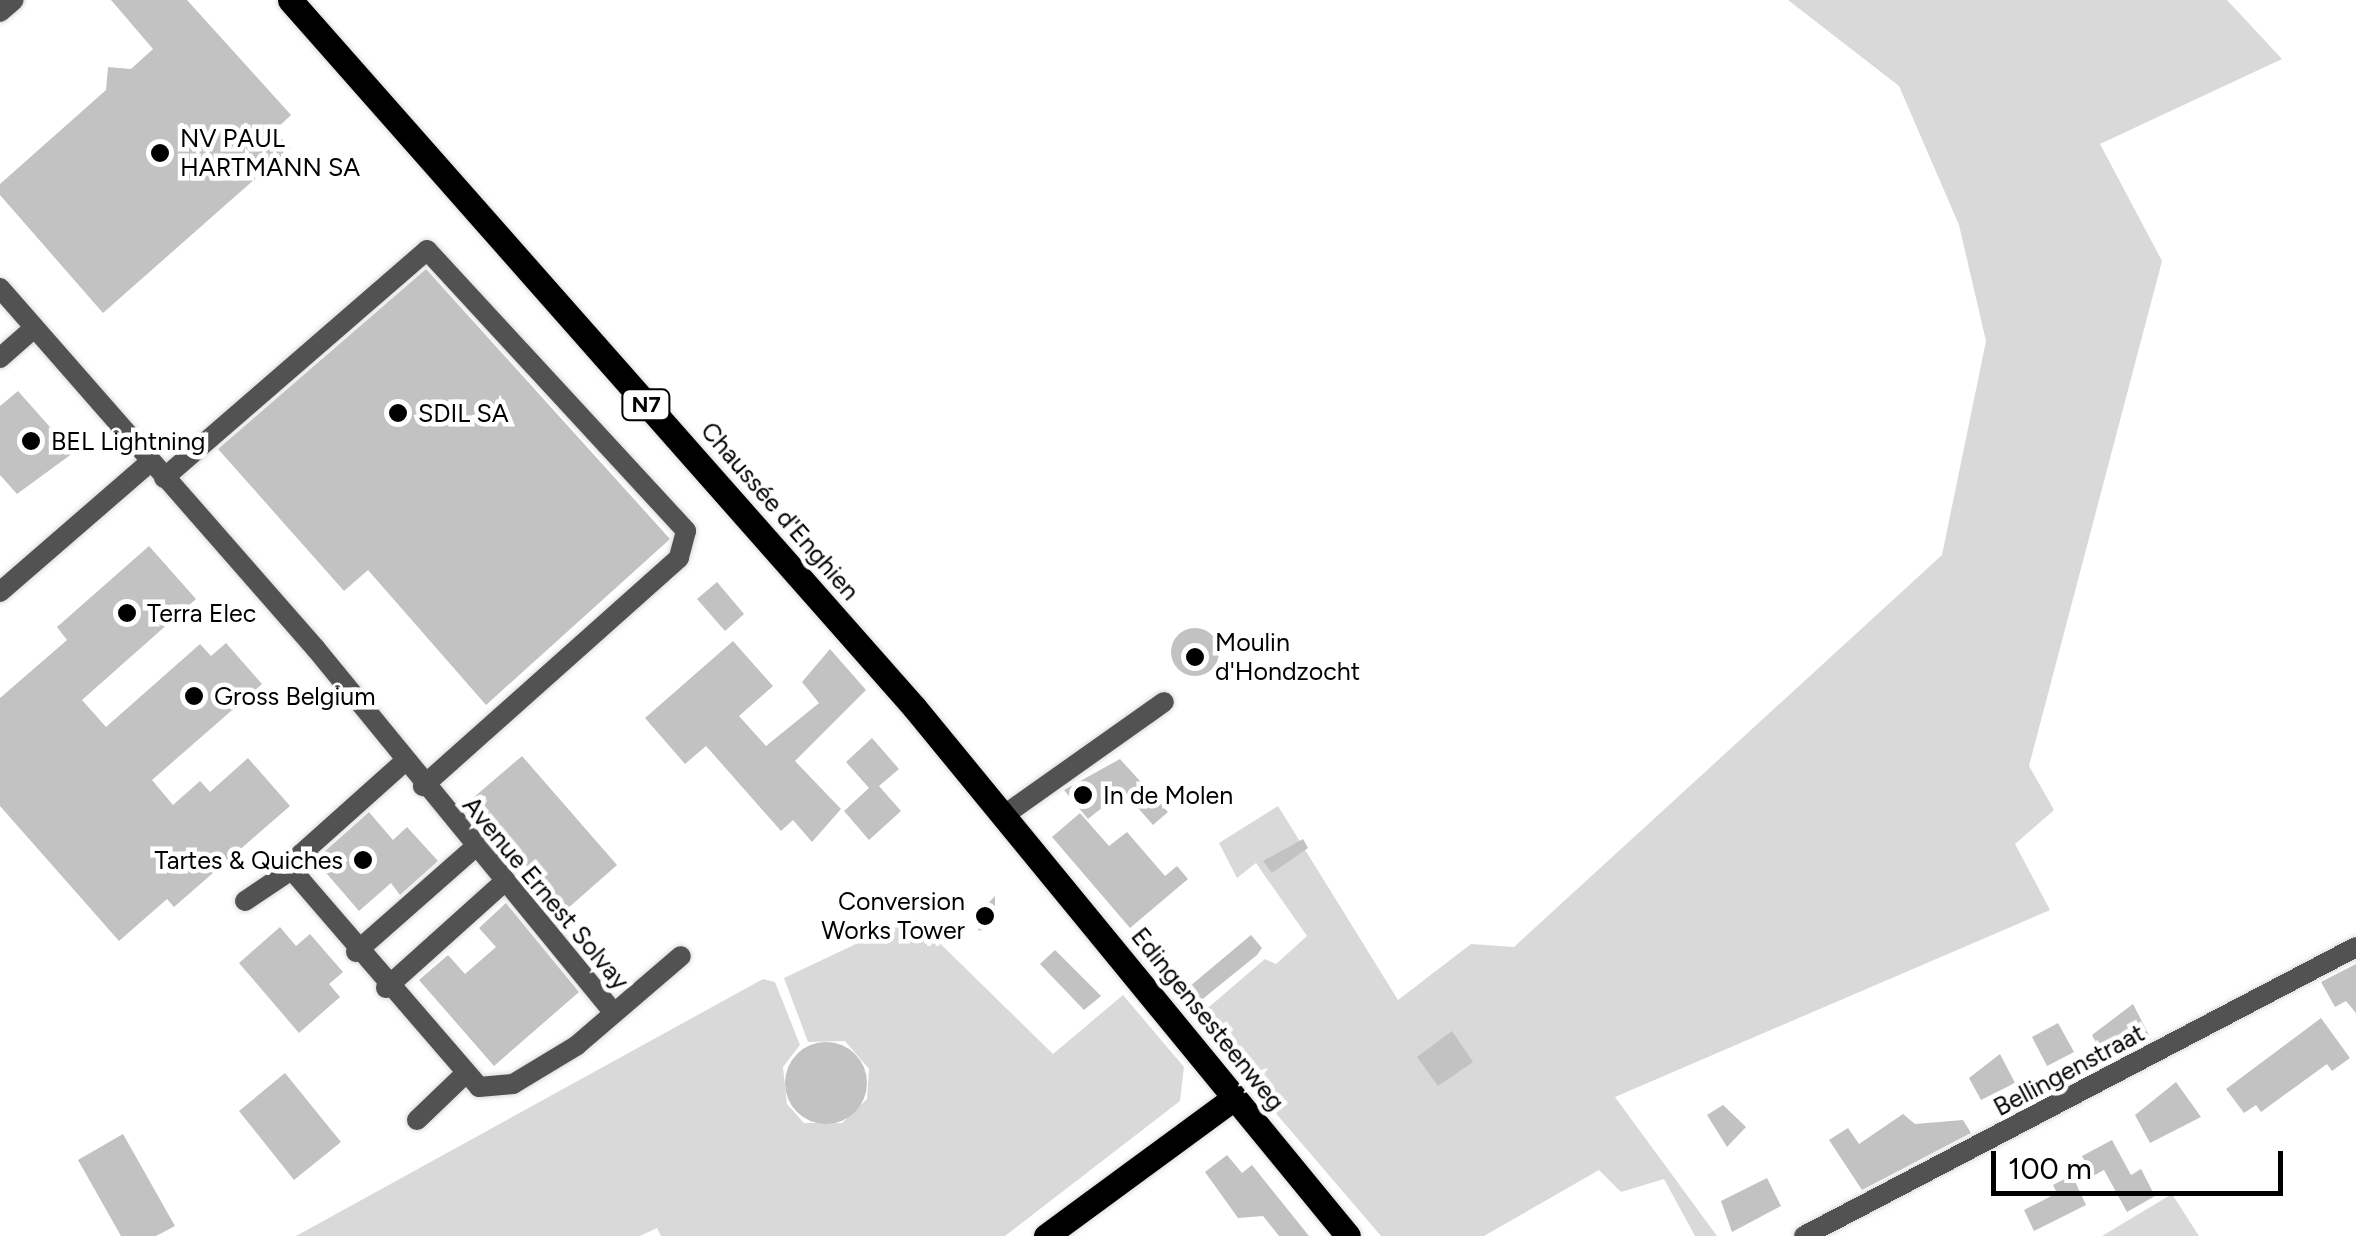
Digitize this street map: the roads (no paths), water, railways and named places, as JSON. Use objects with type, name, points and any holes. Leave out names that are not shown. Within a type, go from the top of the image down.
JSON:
[{"type":"main road","name":"Chaussée d'Enghien","points":[[290,0],[1022,840]]},
{"type":"main road","name":"Edingensesteenweg","points":[[1022,840],[1348,1236]]},
{"type":"main road","points":[[1046,1236],[1234,1098]]},
{"type":"street","points":[[0,12],[14,0]]},
{"type":"street","points":[[164,478],[426,250],[686,531],[679,558],[422,786]]},
{"type":"street","name":"Avenue Ernest Solvay","points":[[0,288],[316,649],[422,786],[614,1012],[513,1084],[480,1086],[464,1074]]},
{"type":"street","points":[[0,358],[34,328]]},
{"type":"street","points":[[0,592],[150,462]]},
{"type":"street","points":[[1003,816],[1164,702]]},
{"type":"street","points":[[245,901],[297,866],[404,762]]},
{"type":"street","points":[[356,952],[474,848]]},
{"type":"street","points":[[297,866],[307,896],[464,1074],[417,1120]]},
{"type":"street","points":[[386,988],[504,882]]},
{"type":"street","name":"Bellingenstraat","points":[[1804,1236],[2356,947]]},
{"type":"street","points":[[614,1012],[681,956]]},
{"type":"place","name":"NV PAUL HARTMANN SA","points":[[160,153]]},
{"type":"place","name":"SDIL SA","points":[[398,413]]},
{"type":"place","name":"BEL Lightning","points":[[31,441]]},
{"type":"place","name":"Terra Elec","points":[[127,613]]},
{"type":"place","name":"Moulin d'Hondzocht","points":[[1195,657]]},
{"type":"place","name":"Gross Belgium","points":[[194,696]]},
{"type":"place","name":"In de Molen","points":[[1083,795]]},
{"type":"place","name":"Tartes & Quiches","points":[[363,860]]},
{"type":"place","name":"Conversion Works Tower","points":[[985,916]]}]
